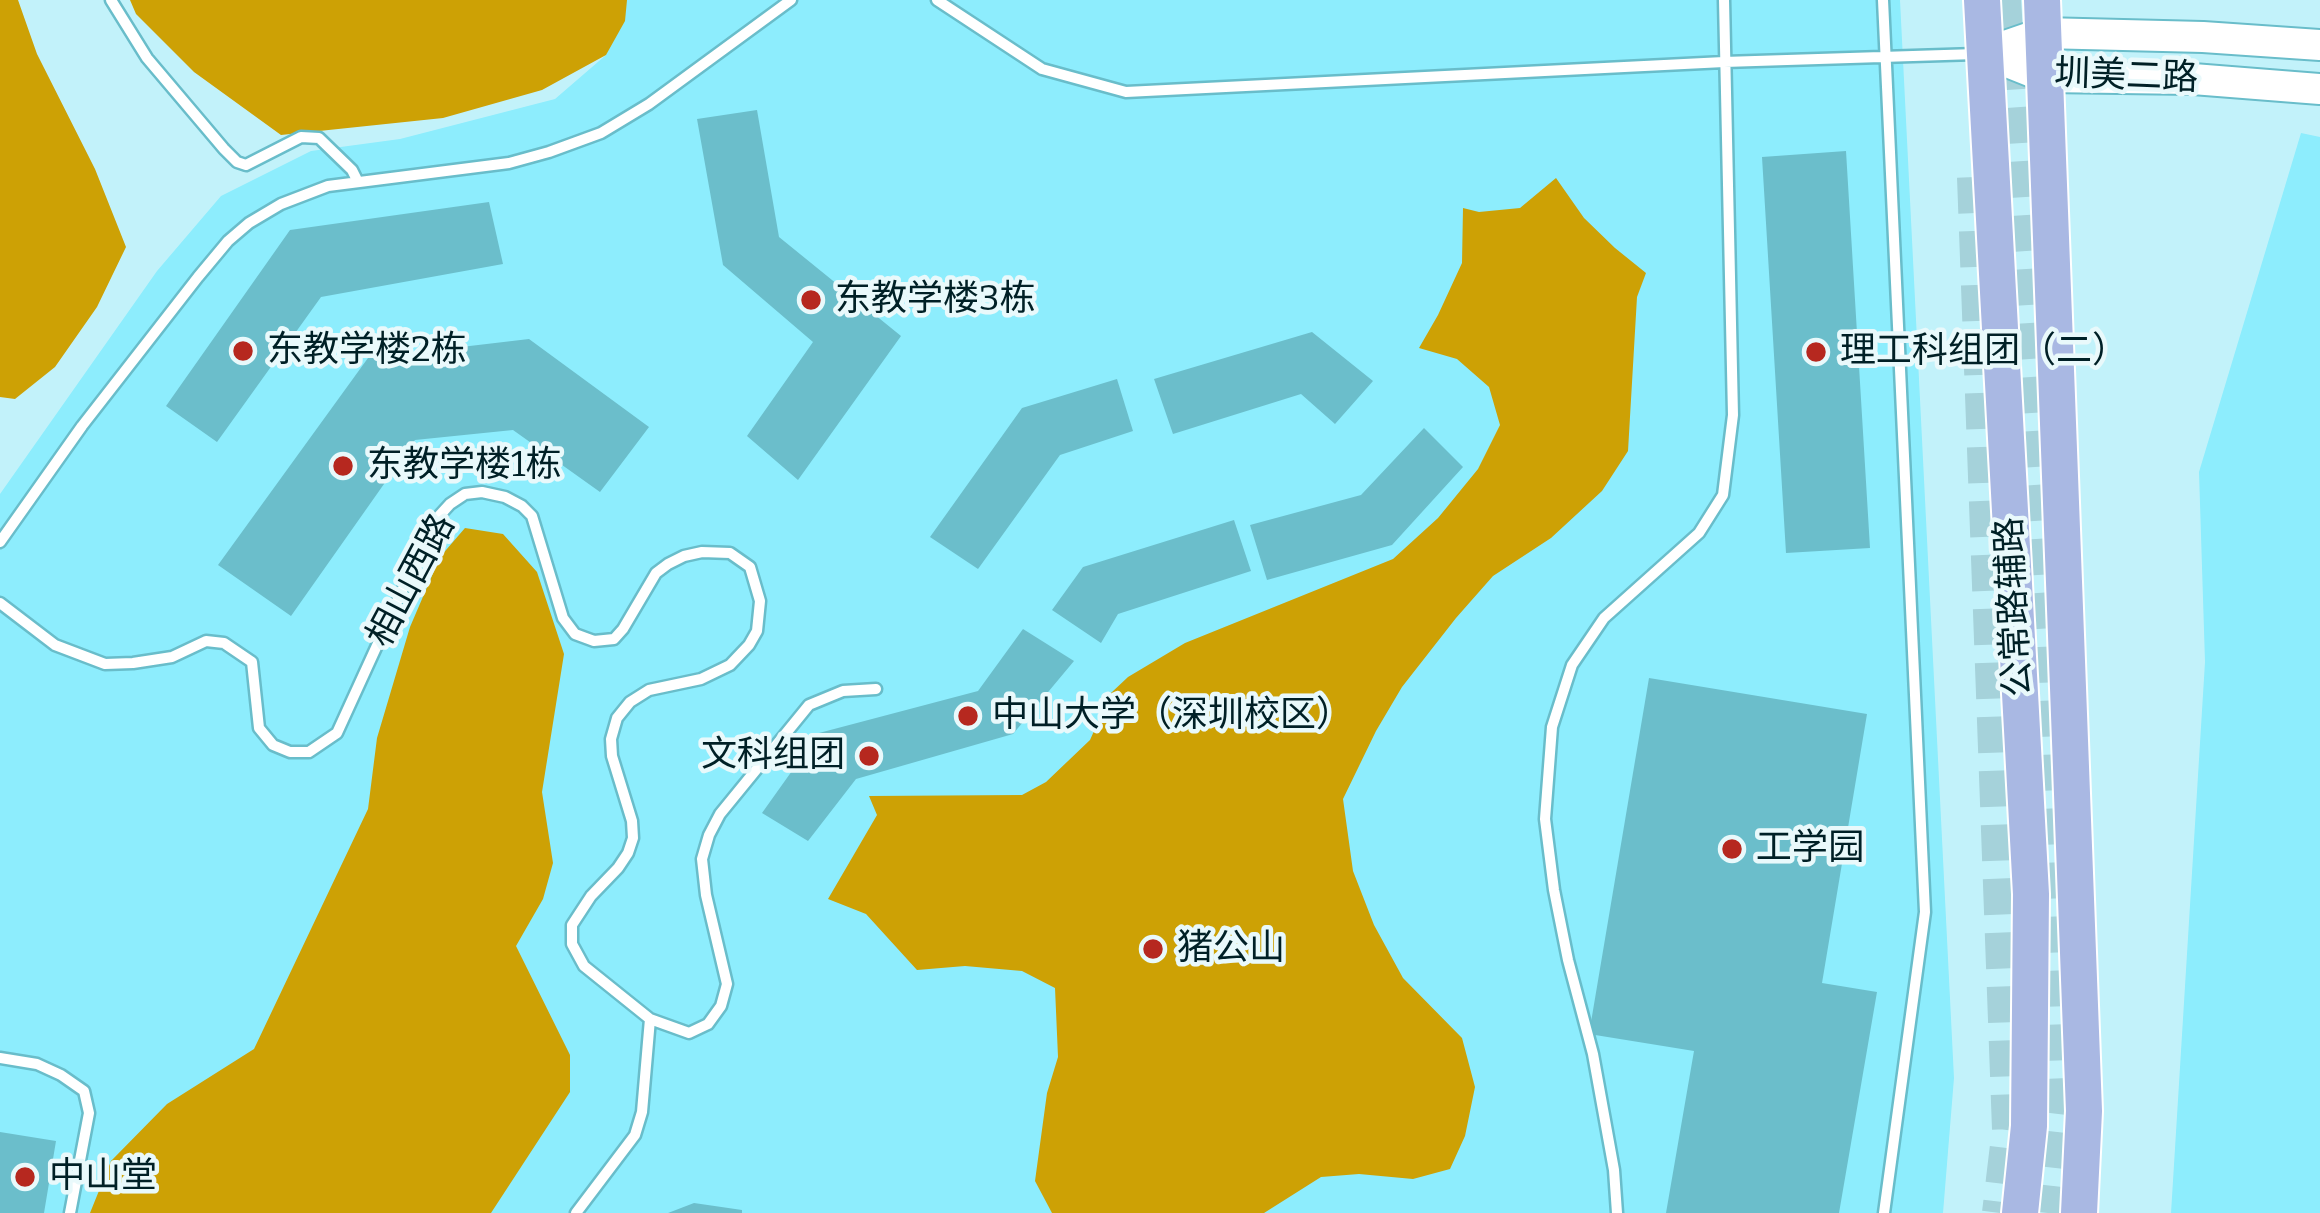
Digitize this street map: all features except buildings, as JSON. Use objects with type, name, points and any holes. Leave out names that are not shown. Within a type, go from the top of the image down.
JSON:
[{"type":"main road","name":"公常路辅路","points":[[1982,0],[2031,894],[2029,1126],[2020,1213]]},
{"type":"main road","name":"公常路辅路","points":[[2043,17],[2084,1087],[2079,1213]]},
{"type":"main road","name":"圳美二路","points":[[1985,53],[2043,17],[2204,37],[2320,45]]},
{"type":"main road","name":"圳美二路","points":[[1985,53],[2045,77],[2194,79],[2320,89]]},
{"type":"lane","points":[[111,0],[147,58],[237,161],[246,165],[301,137],[319,138],[358,182]]},
{"type":"lane","points":[[0,542],[82,426],[228,241],[249,223],[281,204],[328,186],[508,164],[601,133],[649,104],[791,0]]},
{"type":"lane","points":[[937,0],[1042,69],[1126,92],[1985,53]]},
{"type":"lane","points":[[1617,1213],[1593,1054],[1554,890],[1545,819],[1552,727],[1572,664],[1604,618],[1699,533],[1723,494],[1733,415],[1724,0]]},
{"type":"lane","points":[[1882,0],[1925,911],[1884,1213]]},
{"type":"lane","name":"相山西路","points":[[0,603],[55,645],[105,664],[172,657],[206,641],[224,644],[252,662],[259,728],[273,745],[290,752],[309,752],[337,733],[427,536],[439,516],[466,494],[505,497],[532,516],[562,618],[574,634],[594,641],[614,639],[656,573],[668,564],[703,552],[730,553],[750,566],[760,601],[757,631],[730,664],[700,679],[649,690],[617,718],[612,756],[633,838],[618,868],[590,896],[572,925],[572,944],[584,966],[650,1019]]},
{"type":"lane","points":[[576,1213],[635,1135],[642,1112],[650,1019],[689,1034],[708,1024],[721,1006],[727,984],[706,895],[703,859],[709,835],[809,706],[843,691],[875,689]]},
{"type":"lane","points":[[0,1058],[38,1064],[84,1090],[89,1113],[70,1213]]},
{"type":"shaded area","points":[[0,0],[18,0],[37,54],[95,169],[126,247],[97,307],[55,367],[15,399],[0,397]]},
{"type":"shaded area","points":[[130,0],[627,0],[625,21],[606,55],[542,90],[443,118],[281,135],[194,72],[136,14]]},
{"type":"shaded area","name":"中山大学（深圳校区）","points":[[620,0],[1900,0],[1954,1078],[1943,1213],[0,1213],[0,494],[157,271],[221,196],[311,151],[400,139],[555,99],[606,55]]},
{"type":"shaded area","points":[[2301,133],[2320,137],[2320,1213],[2171,1213],[2205,662],[2199,472]]},
{"type":"shaded area","points":[[1556,178],[1584,218],[1646,273],[1637,297],[1628,451],[1602,491],[1551,538],[1493,576],[1456,618],[1402,687],[1343,799],[1353,871],[1374,925],[1403,978],[1462,1038],[1475,1087],[1465,1136],[1450,1169],[1413,1179],[1359,1174],[1321,1177],[1264,1213],[1052,1213],[1035,1181],[1047,1093],[1058,1057],[1055,988],[1022,971],[965,966],[917,970],[866,914],[828,899],[877,815],[869,796],[1022,795],[1046,782],[1090,740],[1111,693],[1128,677],[1185,643],[1393,559],[1438,518],[1478,469],[1500,425],[1489,387],[1457,359],[1419,348],[1462,263],[1463,208],[1479,212],[1520,208]]},
{"type":"shaded area","points":[[465,528],[503,534],[537,572],[564,654],[542,792],[553,863],[543,899],[516,946],[570,1055],[570,1092],[491,1213],[90,1213],[111,1161],[167,1104],[254,1049],[368,809],[377,738],[410,627],[440,557]]},
{"type":"tunnel","points":[[2003,0],[2044,638],[2062,1091],[2048,1213]]},
{"type":"tunnel","points":[[1975,177],[2010,1129],[2000,1213]]},
{"type":"place","name":"东教学楼3栋","points":[[811,300]]},
{"type":"place","name":"东教学楼2栋","points":[[243,351]]},
{"type":"place","name":"理工科组团（二）","points":[[1816,352]]},
{"type":"place","name":"东教学楼1栋","points":[[343,466]]},
{"type":"place","name":"中山大学（深圳校区）","points":[[968,716]]},
{"type":"place","name":"文科组团","points":[[869,756]]},
{"type":"place","name":"工学园","points":[[1732,849]]},
{"type":"place","name":"猪公山","points":[[1153,949]]},
{"type":"place","name":"中山堂","points":[[25,1177]]}]
